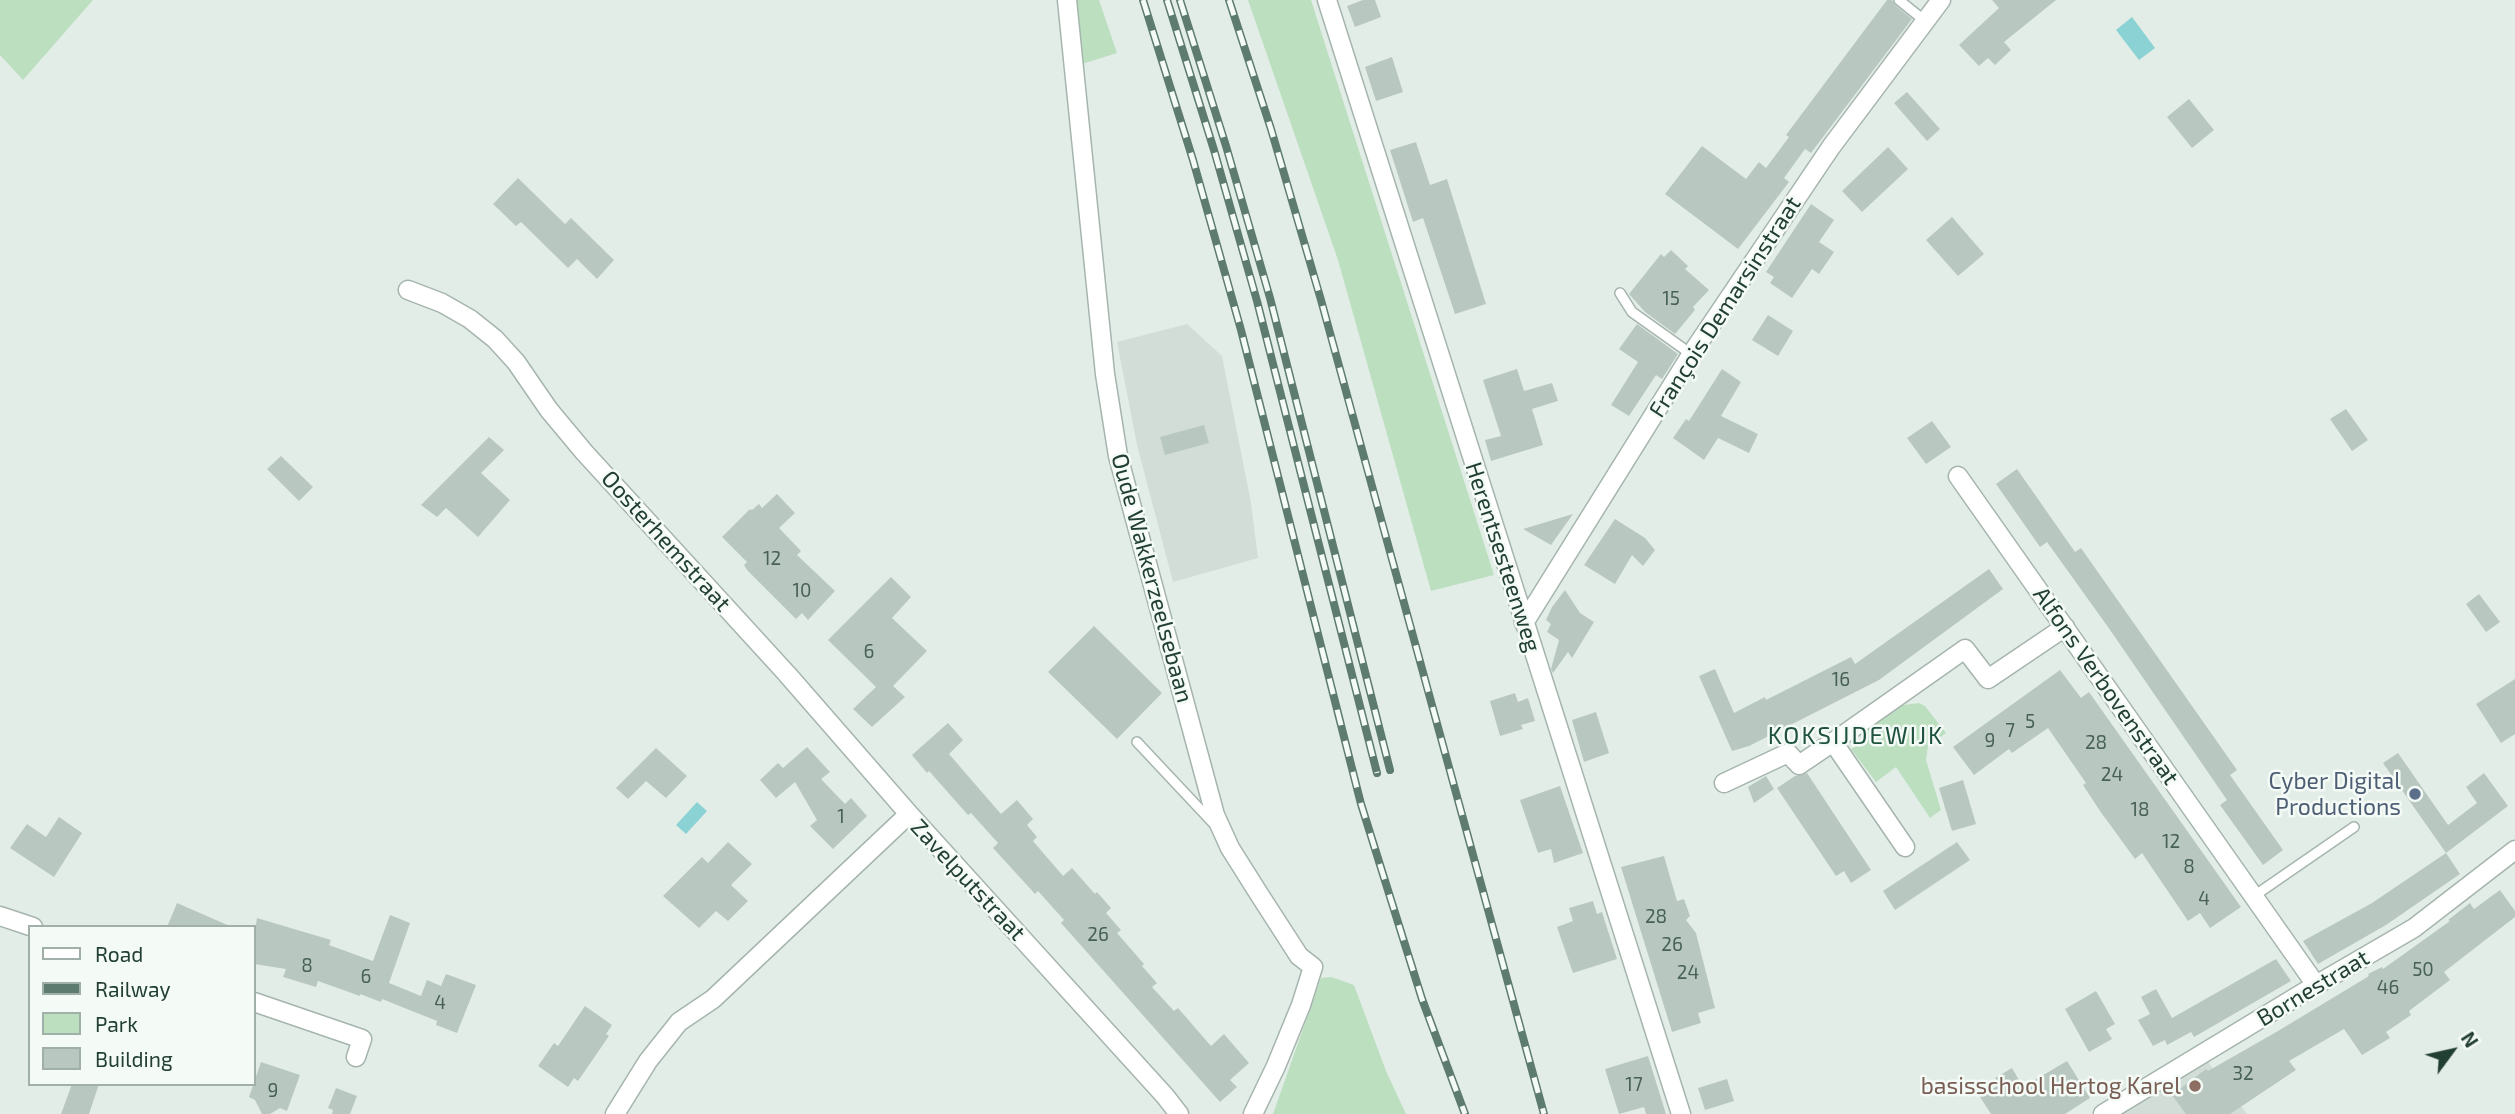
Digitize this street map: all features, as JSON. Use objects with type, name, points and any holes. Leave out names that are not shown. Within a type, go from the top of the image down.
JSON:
[{"type":"street","name":"Oude Wakkerzeelsebaan","points":[[1067,0],[1105,374],[1118,456],[1215,815],[1230,848],[1299,956],[1313,967],[1301,1005],[1253,1114]]},
{"type":"street","name":"Herentsesteenweg","points":[[1327,0],[1681,1114]]},
{"type":"street","name":"François Demarsinstraat","points":[[1524,624],[1691,354],[1831,147],[1941,0]]},
{"type":"street","name":"Oosterhemstraat","points":[[408,290],[470,319],[495,339],[516,362],[549,410],[584,452],[787,674],[909,814]]},
{"type":"street","name":"Alfons Verbovenstraat","points":[[1958,476],[2316,985]]},
{"type":"street","points":[[1724,783],[1788,753],[1798,765],[1965,649],[1988,679],[2065,627]]},
{"type":"street","points":[[1833,742],[1905,847]]},
{"type":"street","name":"Zavelputstraat","points":[[615,1114],[648,1061],[679,1022],[713,999],[909,814],[1179,1114]]},
{"type":"street","name":"Bornestraat","points":[[2103,1114],[2414,928],[2515,850]]},
{"type":"street","points":[[0,916],[28,925]]},
{"type":"street","points":[[256,1003],[362,1039],[356,1058]]},
{"type":"lane","points":[[1899,0],[1925,21]]},
{"type":"lane","points":[[1620,293],[1632,312],[1691,354]]},
{"type":"lane","points":[[1137,743],[1224,835]]},
{"type":"lane","points":[[2254,896],[2354,827]]},
{"type":"shaded area","points":[[1187,324],[1222,356],[1251,503],[1258,558],[1173,582],[1137,445],[1117,342]]},
{"type":"shaded area","name":"basisschool Hertog Karel","points":[[2206,1059],[2247,1114],[2120,1114]]},
{"type":"green space","points":[[0,0],[93,0],[23,80],[0,55]]},
{"type":"green space","points":[[1074,0],[1099,0],[1117,53],[1082,64]]},
{"type":"green space","points":[[1248,0],[1311,0],[1494,575],[1431,591],[1338,260]]},
{"type":"green space","name":"KOKSIJDEWIJK","points":[[1919,703],[1925,706],[1946,733],[1928,746],[1926,760],[1941,810],[1930,818],[1896,767],[1876,782],[1851,749],[1864,741],[1859,731],[1896,706]]},
{"type":"green space","points":[[1331,977],[1354,985],[1386,1071],[1406,1114],[1273,1114],[1321,978]]},
{"type":"water","points":[[2132,17],[2155,48],[2139,60],[2116,30]]},
{"type":"water","points":[[697,802],[707,811],[686,834],[676,825]]},
{"type":"building","points":[[1363,0],[1375,0],[1381,17],[1355,27],[1347,6]]},
{"type":"building","points":[[1887,0],[1892,0],[1912,19],[1811,153],[1805,149],[1784,178],[1789,182],[1738,249],[1665,194],[1702,146],[1746,179],[1759,162],[1766,168],[1789,137],[1786,135]]},
{"type":"building","points":[[1992,0],[2056,0],[2004,42],[2011,50],[1995,65],[1988,58],[1979,66],[1959,45],[1999,8]]},
{"type":"building","points":[[1392,57],[1403,92],[1376,101],[1365,67]]},
{"type":"building","points":[[1907,92],[1940,129],[1927,141],[1894,103]]},
{"type":"building","points":[[2189,99],[2214,130],[2192,148],[2167,117]]},
{"type":"building","points":[[1416,142],[1430,185],[1447,179],[1486,304],[1455,314],[1423,218],[1413,222],[1390,150]]},
{"type":"building","points":[[1888,147],[1908,169],[1862,212],[1842,191]]},
{"type":"building","points":[[518,178],[565,224],[571,218],[614,260],[597,279],[577,259],[568,268],[521,222],[516,226],[493,204]]},
{"type":"building","points":[[1811,204],[1834,220],[1819,242],[1834,252],[1819,274],[1812,269],[1792,298],[1770,283],[1774,277],[1766,272]]},
{"type":"building","points":[[1952,217],[1984,254],[1958,276],[1926,240]]},
{"type":"building","points":[[1671,250],[1688,266],[1685,269],[1709,290],[1693,307],[1695,310],[1675,334],[1645,312],[1629,294],[1661,254],[1664,257]]},
{"type":"building","points":[[1768,315],[1793,331],[1778,356],[1752,340]]},
{"type":"building","points":[[1637,324],[1678,354],[1662,379],[1656,375],[1629,416],[1611,405],[1638,362],[1619,349]]},
{"type":"building","points":[[1517,369],[1524,391],[1552,383],[1558,401],[1532,409],[1543,445],[1491,461],[1485,440],[1501,436],[1483,380]]},
{"type":"building","points":[[1722,369],[1741,382],[1721,416],[1758,434],[1749,453],[1718,438],[1704,460],[1673,438],[1686,419],[1689,421]]},
{"type":"building","points":[[2346,409],[2368,440],[2352,451],[2330,419]]},
{"type":"building","points":[[1932,421],[1951,447],[1926,464],[1907,438]]},
{"type":"building","points":[[1204,425],[1209,443],[1165,455],[1160,437]]},
{"type":"building","points":[[489,437],[504,450],[481,473],[510,500],[478,537],[446,508],[437,517],[421,505]]},
{"type":"building","points":[[281,456],[313,487],[299,501],[267,469]]},
{"type":"building","points":[[2017,469],[2075,552],[2081,548],[2237,770],[2230,775],[2283,850],[2263,865],[2220,805],[2227,800],[2108,627],[2047,542],[2040,547],[1996,484]]},
{"type":"building","points":[[777,494],[795,513],[779,528],[801,551],[797,555],[835,591],[808,620],[802,613],[796,619],[747,570],[744,565],[747,562],[722,537],[750,509],[759,504],[762,508]]},
{"type":"building","points":[[1573,514],[1551,545],[1523,529]]},
{"type":"building","points":[[1615,519],[1645,538],[1655,550],[1643,566],[1632,555],[1615,584],[1584,565]]},
{"type":"building","points":[[1989,569],[2003,589],[1879,680],[1749,746],[1732,751],[1699,676],[1715,669],[1734,713],[1851,657],[1855,664]]},
{"type":"building","points":[[891,577],[911,597],[892,618],[927,651],[893,686],[905,697],[872,727],[853,709],[876,687],[828,640]]},
{"type":"building","points":[[1565,590],[1580,613],[1594,622],[1572,658],[1568,652],[1553,673],[1551,669],[1559,640],[1547,632],[1551,624],[1546,620]]},
{"type":"building","points":[[2479,594],[2500,622],[2486,632],[2466,604]]},
{"type":"building","points":[[1094,626],[1162,693],[1117,739],[1048,672]]},
{"type":"building","points":[[2060,670],[2081,698],[2089,692],[2241,907],[2210,928],[2200,913],[2188,921],[2142,853],[2135,859],[2100,811],[2083,785],[2086,783],[2048,728],[2012,753],[2009,749],[1974,775],[1953,747]]},
{"type":"building","points":[[2515,679],[2515,734],[2501,743],[2476,704]]},
{"type":"building","points":[[1515,693],[1518,702],[1528,698],[1535,721],[1521,725],[1523,729],[1500,736],[1490,701]]},
{"type":"building","points":[[1596,712],[1609,753],[1584,762],[1572,720]]},
{"type":"building","points":[[948,723],[963,740],[949,754],[1001,814],[1017,800],[1033,819],[1027,825],[1037,837],[1033,841],[1063,876],[1072,868],[1111,908],[1106,913],[1121,930],[1117,933],[1157,983],[1152,987],[1174,1011],[1178,1008],[1211,1046],[1224,1034],[1249,1063],[1230,1080],[1237,1087],[1220,1102],[1061,923],[1064,920],[1038,891],[1035,894],[993,848],[998,843],[912,755]]},
{"type":"building","points":[[807,747],[830,772],[821,779],[845,804],[851,798],[867,816],[833,849],[810,826],[817,820],[795,782],[776,798],[760,780],[778,763],[783,768]]},
{"type":"building","points":[[656,748],[687,776],[666,798],[646,781],[628,799],[616,788]]},
{"type":"building","points":[[2398,753],[2448,825],[2477,803],[2466,787],[2484,773],[2508,806],[2446,853],[2383,763]]},
{"type":"building","points":[[1807,773],[1871,870],[1851,883],[1844,871],[1836,876],[1777,788],[1795,776]]},
{"type":"building","points":[[1766,776],[1774,789],[1754,803],[1748,787]]},
{"type":"building","points":[[1963,780],[1976,824],[1952,831],[1939,788]]},
{"type":"building","points":[[1560,786],[1583,853],[1554,863],[1551,849],[1538,853],[1520,800]]},
{"type":"building","points":[[59,817],[82,833],[54,877],[10,848],[27,824],[46,837]]},
{"type":"building","points":[[728,842],[752,864],[731,885],[748,901],[728,921],[716,911],[699,928],[663,896],[702,857],[708,863]]},
{"type":"building","points":[[1957,842],[1970,860],[1895,910],[1883,891]]},
{"type":"building","points":[[2446,853],[2460,874],[2386,925],[2318,964],[2303,941],[2372,903]]},
{"type":"building","points":[[1664,856],[1677,901],[1684,899],[1690,916],[1686,920],[1696,933],[1715,1008],[1698,1013],[1701,1023],[1672,1032],[1621,867]]},
{"type":"building","points":[[2500,890],[2515,911],[2515,917],[2444,972],[2450,980],[2409,1011],[2411,1015],[2386,1032],[2390,1038],[2362,1055],[2344,1029],[2289,1061],[2296,1070],[2230,1114],[2186,1114],[2172,1095],[2206,1069],[2208,1071],[2278,1031],[2369,976],[2368,974],[2382,967],[2383,969],[2450,921],[2448,920],[2470,903],[2474,909]]},
{"type":"building","points":[[1593,901],[1597,914],[1602,912],[1617,959],[1573,973],[1557,927],[1573,921],[1569,908]]},
{"type":"building","points":[[177,903],[227,925],[168,925]]},
{"type":"building","points":[[390,915],[410,923],[389,983],[421,996],[427,980],[441,986],[446,974],[476,985],[457,1033],[436,1025],[437,1021],[382,999],[381,1002],[318,981],[316,987],[283,977],[286,969],[256,964],[257,918],[331,940],[329,945],[373,961]]},
{"type":"building","points":[[2276,959],[2291,981],[2194,1037],[2191,1032],[2167,1045],[2165,1040],[2153,1046],[2138,1020],[2150,1014],[2141,997],[2156,989],[2172,1018]]},
{"type":"building","points":[[2096,991],[2115,1024],[2106,1029],[2112,1039],[2089,1052],[2065,1009]]},
{"type":"building","points":[[585,1006],[612,1025],[606,1034],[609,1036],[578,1081],[574,1078],[568,1087],[538,1066],[554,1043],[558,1046]]},
{"type":"building","points":[[1648,1056],[1666,1114],[1646,1114],[1644,1107],[1619,1114],[1605,1069]]},
{"type":"building","points":[[2067,1061],[2090,1098],[2065,1114],[1991,1114],[1980,1097],[2000,1084],[1995,1078],[2012,1068],[2023,1087]]},
{"type":"building","points":[[261,1062],[300,1075],[287,1111],[280,1108],[270,1114],[262,1114],[255,1100],[249,1097],[253,1086],[256,1086]]},
{"type":"building","points":[[1727,1079],[1734,1101],[1705,1110],[1698,1088]]},
{"type":"building","points":[[71,1086],[98,1086],[89,1114],[61,1114]]},
{"type":"building","points":[[336,1088],[357,1096],[350,1114],[332,1114],[333,1110],[328,1108]]},
{"type":"railway","points":[[1143,0],[1193,160],[1241,330],[1361,804],[1422,999],[1465,1114]]},
{"type":"railway","points":[[1167,0],[1257,301],[1377,773]]},
{"type":"railway","points":[[1180,0],[1270,298],[1390,770]]},
{"type":"railway","points":[[1229,0],[1271,129],[1321,300],[1544,1114]]},
{"type":"place","name":"Cyber Digital Productions","points":[[2415,794]]},
{"type":"place","name":"basisschool Hertog Karel","points":[[2195,1086]]},
{"type":"district","name":"KOKSIJDEWIJK","points":[[1856,736]]}]
